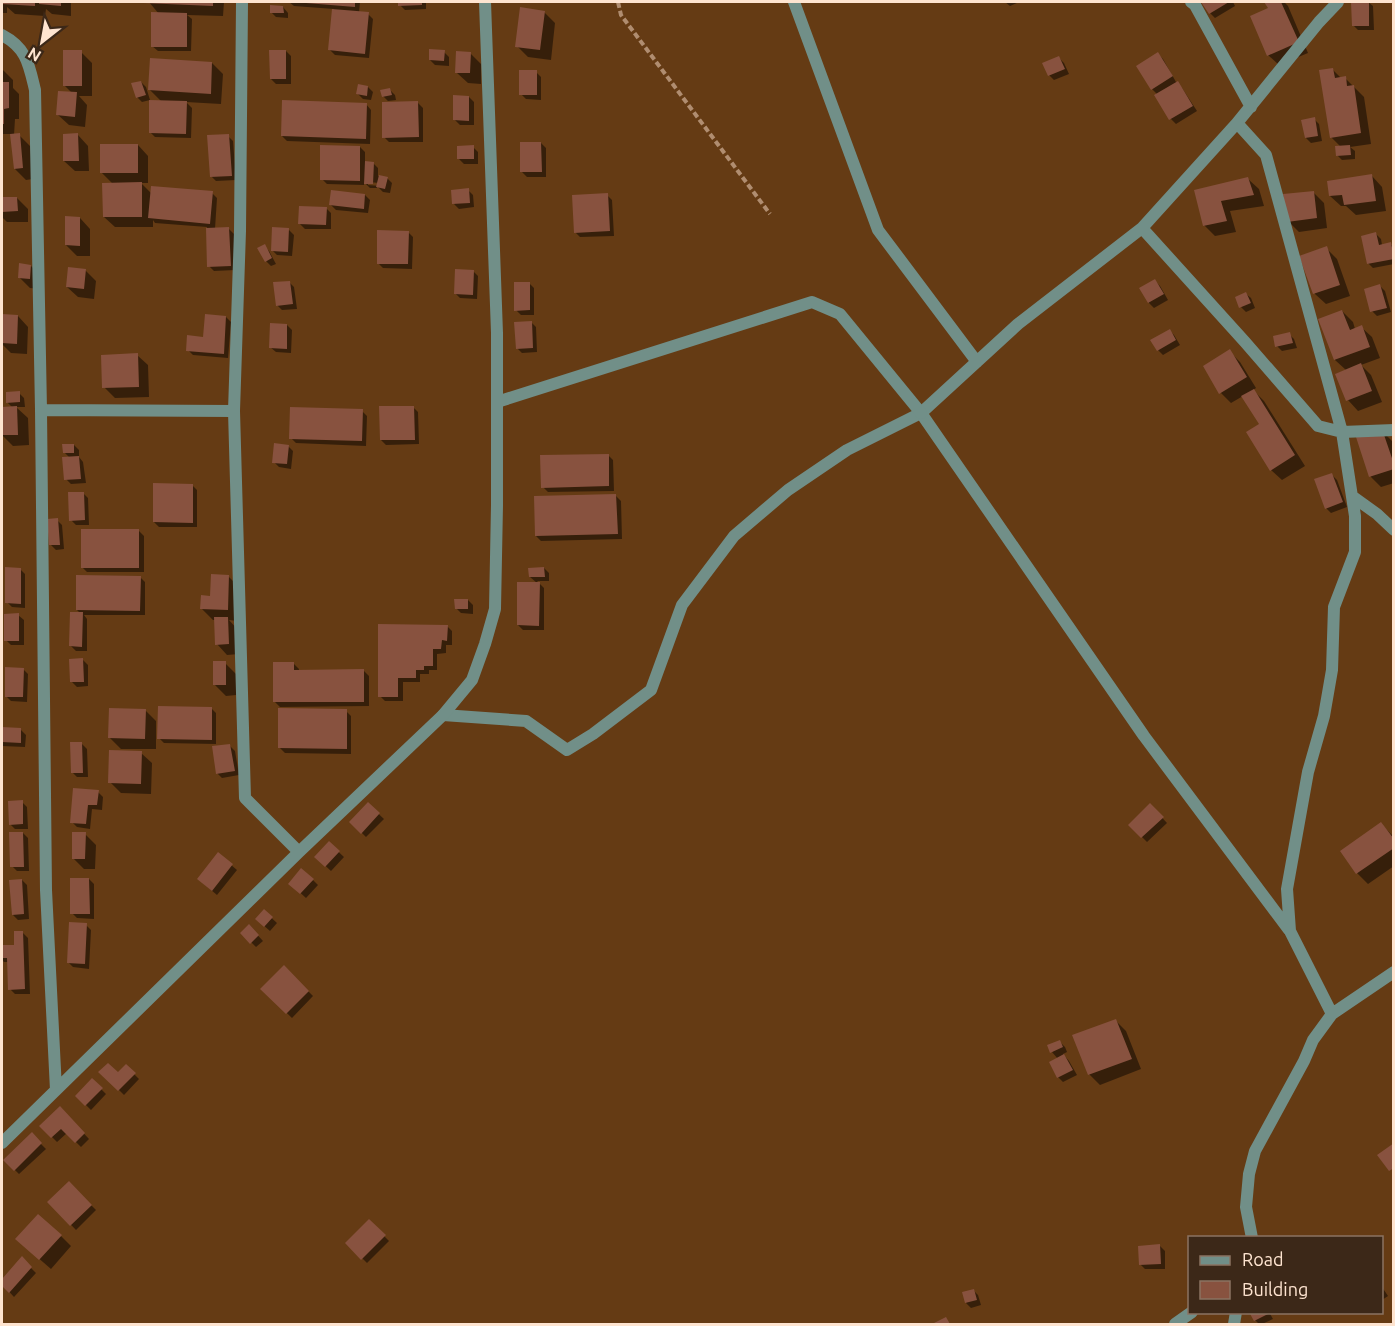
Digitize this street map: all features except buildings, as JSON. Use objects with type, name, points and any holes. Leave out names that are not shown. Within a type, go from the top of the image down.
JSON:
[{"type":"street","points":[[242,2],[240,231],[234,411],[245,798],[299,852]]},
{"type":"street","points":[[2,1143],[299,852],[443,715],[472,680],[495,609],[498,505],[497,333],[485,2]]},
{"type":"street","points":[[794,2],[878,230],[977,362]]},
{"type":"street","points":[[1191,2],[1195,5],[1251,107]]},
{"type":"street","points":[[443,715],[526,721],[567,750],[593,734],[651,690],[682,605],[734,536],[788,490],[847,450],[921,413],[1018,324],[1142,228],[1251,107],[1319,22],[1338,2]]},
{"type":"street","points":[[2,35],[13,41],[28,61],[35,90],[46,890],[56,1090]]},
{"type":"street","points":[[1237,123],[1266,155],[1342,432],[1355,516],[1355,552],[1334,607],[1332,670],[1324,716],[1308,772],[1287,889],[1290,931]]},
{"type":"street","points":[[1142,228],[1318,426],[1342,432],[1394,430]]},
{"type":"street","points":[[497,402],[812,302],[840,314],[921,413],[1144,736],[1290,931],[1332,1014]]},
{"type":"street","points":[[41,410],[234,411]]},
{"type":"street","points":[[1352,496],[1394,530]]},
{"type":"street","points":[[1252,1236],[1246,1207],[1249,1174],[1255,1151],[1313,1040],[1332,1014],[1394,972]]},
{"type":"street","points":[[1175,1324],[1189,1314]]},
{"type":"path","points":[[618,2],[621,15],[770,214]]}]
